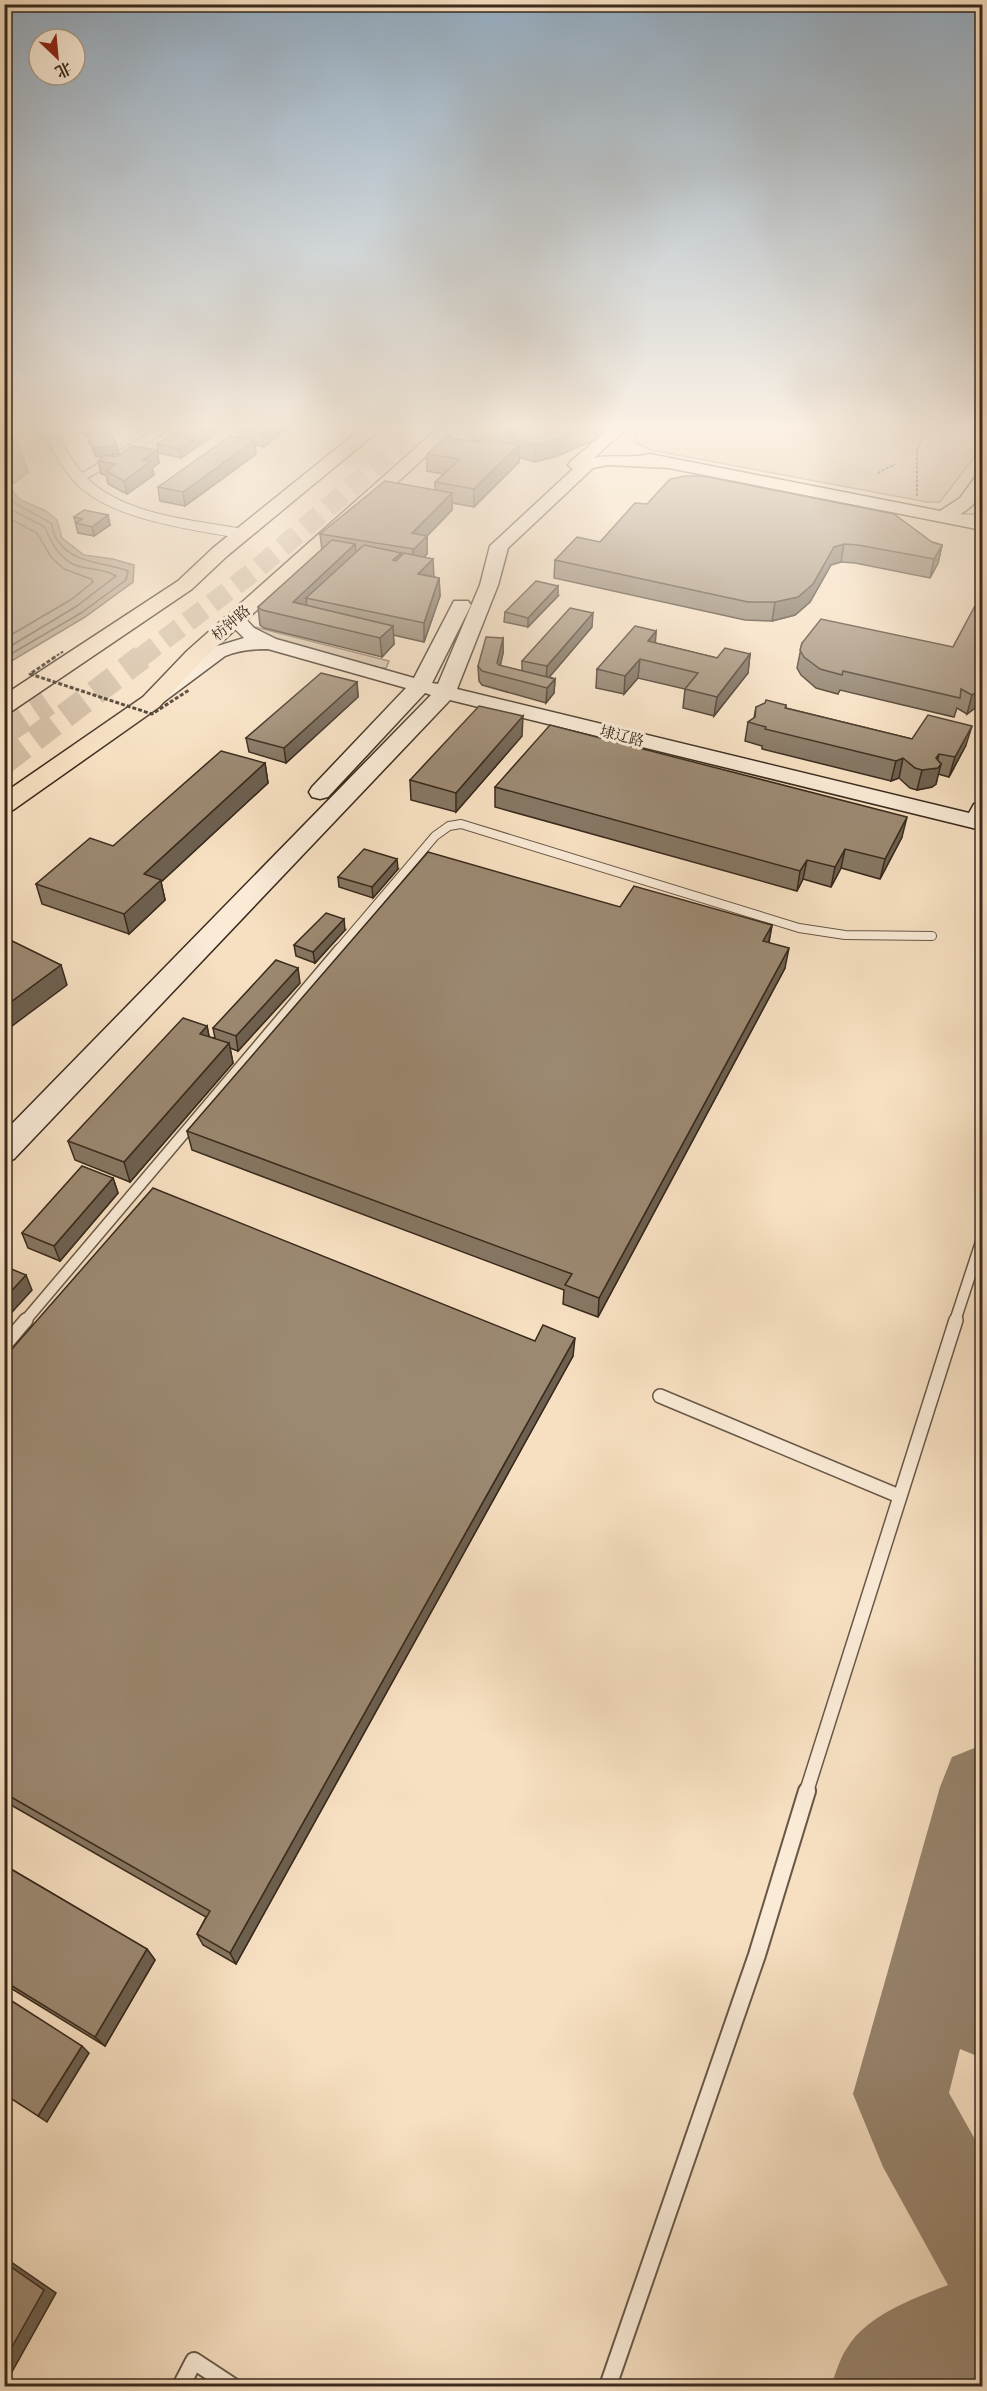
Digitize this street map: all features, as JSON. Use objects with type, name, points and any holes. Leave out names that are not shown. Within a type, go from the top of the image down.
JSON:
[{"type":"highway","points":[[4,706],[185,585],[237,540]]},
{"type":"highway","name":"枋钟路","points":[[4,806],[151,702],[169,679],[324,540]]},
{"type":"main road","points":[[4,1124],[420,687],[492,546],[499,540]]},
{"type":"main road","points":[[4,1151],[444,693],[489,585],[499,546],[506,540]]},
{"type":"main road","points":[[235,619],[243,629],[269,643]]},
{"type":"main road","points":[[151,702],[169,692],[223,650],[243,644],[269,643]]},
{"type":"main road","name":"埭辽路","points":[[269,643],[444,693],[981,818]]},
{"type":"lane","points":[[4,1346],[435,836],[449,826],[461,824],[799,928],[845,935],[932,936]]},
{"type":"lane","points":[[608,2386],[757,1955],[899,1496],[982,1239]]},
{"type":"lane","points":[[660,1396],[899,1496]]},
{"type":"lane","points":[[181,2386],[194,2361],[232,2386]]},
{"type":"path","points":[[64,651],[30,674],[152,714],[189,690]]},
{"type":"shaded area","points":[[247,625],[389,661],[386,668],[376,668],[268,638]]},
{"type":"water","points":[[5,540],[64,540],[84,555],[134,565],[133,582],[85,617],[5,665]]},
{"type":"building","points":[[332,540],[355,544],[293,602],[393,626],[380,638],[262,610],[258,607]]},
{"type":"building","points":[[355,540],[423,540],[414,549]]},
{"type":"building","points":[[575,540],[600,542],[602,540],[929,540],[942,545],[934,559],[844,544],[834,547],[813,584],[798,597],[775,602],[748,602],[555,560]]},
{"type":"building","points":[[364,545],[401,553],[393,560],[396,561],[404,553],[433,559],[418,574],[439,578],[424,623],[306,598]]},
{"type":"building","points":[[536,581],[558,586],[528,618],[505,612]]},
{"type":"building","points":[[982,593],[982,687],[978,686],[981,689],[972,695],[961,689],[960,698],[843,671],[842,675],[820,669],[804,657],[800,650],[802,643],[821,619],[953,647]]},
{"type":"building","points":[[570,608],[593,613],[547,666],[522,661]]},
{"type":"building","points":[[635,626],[656,631],[648,641],[717,658],[725,648],[750,654],[717,697],[685,689],[698,673],[640,659],[625,676],[597,669]]},
{"type":"building","points":[[486,637],[503,638],[497,663],[499,665],[555,679],[547,688],[482,671],[478,666]]},
{"type":"building","points":[[321,673],[357,682],[284,748],[246,738]]},
{"type":"building","points":[[766,700],[786,705],[785,708],[912,739],[928,715],[972,726],[955,757],[939,754],[936,758],[941,764],[938,768],[922,770],[915,768],[903,758],[896,761],[765,729],[766,727],[748,722],[755,717],[756,707],[765,703]]},
{"type":"building","points":[[479,706],[523,716],[456,793],[410,780]]},
{"type":"building","points":[[550,725],[907,817],[885,859],[845,849],[835,867],[807,860],[800,871],[495,787]]},
{"type":"building","points":[[221,751],[265,763],[144,874],[161,880],[124,914],[36,884],[90,838],[113,846]]},
{"type":"building","points":[[364,849],[397,859],[372,887],[338,877]]},
{"type":"building","points":[[428,852],[620,907],[634,886],[772,925],[763,941],[789,948],[599,1298],[565,1285],[572,1274],[187,1131]]},
{"type":"building","points":[[326,913],[344,919],[313,952],[294,945]]},
{"type":"building","points":[[4,937],[61,965],[4,1007]]},
{"type":"building","points":[[276,960],[298,968],[236,1036],[213,1028]]},
{"type":"building","points":[[183,1018],[207,1026],[200,1034],[229,1043],[124,1162],[68,1141]]},
{"type":"building","points":[[82,1166],[113,1178],[54,1246],[22,1233]]},
{"type":"building","points":[[153,1188],[535,1341],[543,1325],[575,1338],[230,1953],[197,1934],[210,1911],[4,1793],[4,1358]]},
{"type":"building","points":[[4,1266],[26,1275],[4,1299]]},
{"type":"building","points":[[4,1865],[147,1949],[95,2037],[4,1981]]},
{"type":"building","points":[[4,1996],[82,2046],[38,2116],[4,2094]]},
{"type":"building","points":[[4,2262],[44,2290],[4,2361]]},
{"type":"taxiway","points":[[982,1787],[901,2094],[917,2133],[982,2248]]},
{"type":"taxiway","points":[[951,1905],[982,2012]]},
{"type":"taxiway","points":[[884,2386],[915,2356],[941,2340],[982,2327]]},
{"type":"tunnel","points":[[140,658],[257,569],[291,540]]},
{"type":"tunnel","points":[[4,762],[142,657]]},
{"type":"tunnel","points":[[4,733],[48,703]]}]
